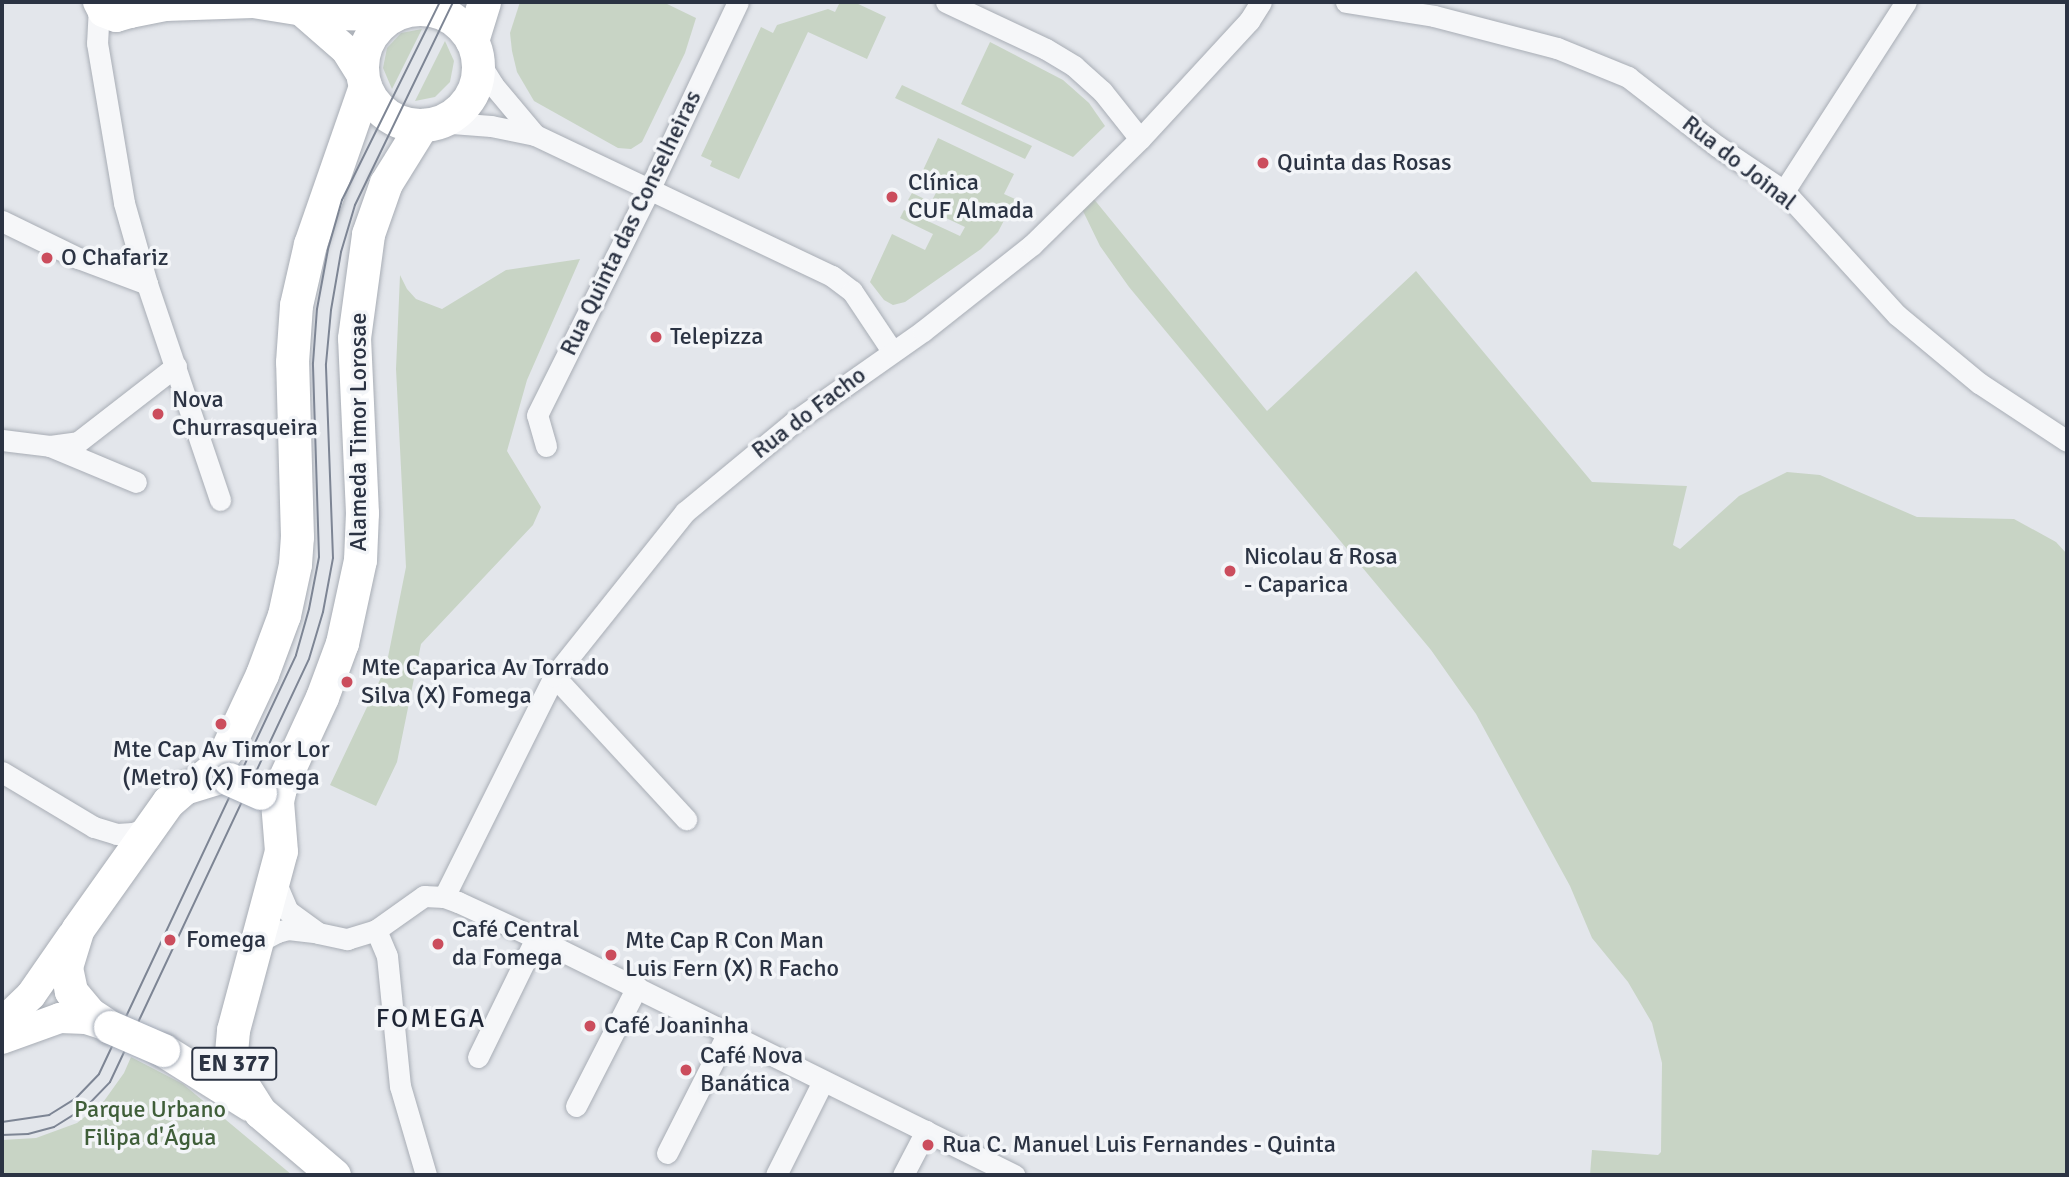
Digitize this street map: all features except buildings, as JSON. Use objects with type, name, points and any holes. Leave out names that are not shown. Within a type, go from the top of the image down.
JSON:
[{"type":"main road","points":[[364,82],[384,113],[408,124],[431,124],[453,116],[472,93],[474,50],[484,2]]},
{"type":"main road","points":[[238,1011],[231,1025],[212,1045],[182,1053],[163,1049],[110,1027],[80,1005],[71,991],[66,967],[77,930],[151,826],[175,795],[217,766],[262,674],[284,615],[295,564],[297,537],[292,362],[296,305],[310,244],[364,82],[362,63],[368,42],[380,25],[401,10],[418,9],[441,13],[461,26],[474,50]]},
{"type":"main road","name":"Alameda Timor Lorosae","points":[[238,1011],[281,851],[277,801],[280,788],[323,697],[352,607],[360,560],[362,513],[354,338],[368,234],[386,183],[431,124]]},
{"type":"main road","points":[[197,782],[229,779],[260,793],[280,823]]},
{"type":"main road","name":"EN 377","points":[[238,1011],[231,1052],[236,1074],[260,1112]]},
{"type":"main road","name":"EN 377","points":[[163,1049],[223,1085],[260,1112],[334,1175]]},
{"type":"street","name":"Rua Quinta das Conselheiras","points":[[546,446],[537,415],[650,188],[738,2]]},
{"type":"street","points":[[946,2],[1065,60],[1102,91],[1140,139]]},
{"type":"street","name":"Rua do Facho","points":[[444,897],[554,676],[685,512],[795,421],[923,331],[1032,245],[1140,139],[1250,21],[1261,2]]},
{"type":"street","name":"Rua do Joinal","points":[[1346,2],[1434,16],[1557,48],[1628,77],[1717,146],[1784,191],[1897,315],[1979,383],[2067,442]]},
{"type":"street","points":[[1784,191],[1906,2]]},
{"type":"street","points":[[219,500],[147,284],[124,203],[97,43],[129,7],[253,3],[328,15],[401,10]]},
{"type":"street","points":[[299,9],[346,50],[364,82]]},
{"type":"street","points":[[474,50],[498,93],[535,135]]},
{"type":"street","points":[[431,124],[491,125],[535,135],[832,276],[852,291],[892,351]]},
{"type":"street","points":[[2,221],[78,258],[147,284]]},
{"type":"street","points":[[3,441],[50,446],[69,445],[88,435],[176,366]]},
{"type":"street","points":[[50,446],[136,482]]},
{"type":"street","points":[[554,676],[686,819]]},
{"type":"street","points":[[2,772],[94,827],[117,834],[133,833],[151,826]]},
{"type":"street","points":[[94,827],[112,853],[117,874]]},
{"type":"street","points":[[274,878],[282,903],[288,911],[318,933]]},
{"type":"street","points":[[253,955],[264,939],[277,932],[288,929],[347,939],[376,930],[424,896],[444,897],[536,937],[1014,1175]]},
{"type":"street","points":[[2,1023],[31,995],[77,930]]},
{"type":"street","points":[[376,930],[387,956],[400,1086],[426,1175]]},
{"type":"street","points":[[478,1057],[536,937]]},
{"type":"street","points":[[576,1106],[637,987]]},
{"type":"street","points":[[2,1038],[60,1018],[86,1019],[110,1027]]},
{"type":"street","points":[[667,1153],[728,1033]]},
{"type":"street","points":[[776,1175],[823,1081]]},
{"type":"street","points":[[903,1175],[926,1131]]},
{"type":"green space","points":[[520,2],[663,2],[696,18],[685,53],[642,142],[631,149],[618,148],[534,101],[517,72],[512,51],[510,33]]},
{"type":"green space","points":[[840,2],[854,2],[886,17],[867,59],[808,32],[739,179],[710,166],[712,161],[701,156],[761,27],[773,33],[777,25],[828,9],[835,12]]},
{"type":"green space","points":[[422,29],[392,89],[383,68],[387,48],[401,33]]},
{"type":"green space","points":[[445,41],[454,61],[450,82],[435,97],[415,101]]},
{"type":"green space","points":[[990,42],[1063,80],[1089,103],[1105,126],[1073,157],[961,104]]},
{"type":"green space","points":[[902,85],[1032,146],[1025,159],[895,98]]},
{"type":"green space","points":[[938,138],[1014,174],[1004,194],[1015,199],[998,232],[981,249],[905,302],[893,305],[884,300],[870,282],[892,234],[925,250],[933,234],[900,218],[904,210],[960,236],[965,227],[908,200],[912,193],[931,202],[937,191],[918,181]]},
{"type":"green space","points":[[1093,198],[1267,411],[1416,271],[1592,482],[1687,486],[1673,545],[1680,549],[1739,496],[1787,472],[1820,475],[1917,517],[2014,519],[2056,542],[2067,554],[2067,1175],[1590,1175],[1592,1150],[1658,1155],[1661,1152],[1662,1063],[1652,1023],[1628,982],[1592,938],[1570,886],[1476,714],[1431,650],[1129,287],[1100,246],[1082,209]]},
{"type":"green space","points":[[580,259],[527,380],[507,451],[541,507],[533,525],[421,644],[397,762],[376,806],[330,785],[386,667],[406,567],[396,369],[400,275],[416,299],[442,309],[506,270]]},
{"type":"green space","name":"Parque Urbano Filipa d'Água","points":[[131,1057],[183,1084],[292,1175],[2,1175],[2,1140],[36,1138],[77,1123],[104,1101],[124,1073]]},
{"type":"tram line","points":[[2,1122],[49,1115],[76,1098],[99,1074],[296,655],[309,609],[319,557],[313,363],[317,309],[328,249],[342,200],[440,2]]},
{"type":"tram line","points":[[2,1135],[28,1134],[54,1127],[85,1108],[110,1082],[309,659],[323,612],[333,558],[326,364],[331,310],[341,252],[355,205],[453,2]]},
{"type":"place","name":"Quinta das Rosas","points":[[1263,163]]},
{"type":"place","name":"Clínica CUF Almada","points":[[892,197]]},
{"type":"place","name":"O Chafariz","points":[[47,258]]},
{"type":"place","name":"Telepizza","points":[[656,337]]},
{"type":"place","name":"Nova Churrasqueira","points":[[158,414]]},
{"type":"place","name":"Nicolau & Rosa - Caparica","points":[[1230,571]]},
{"type":"place","name":"Mte Caparica Av Torrado Silva (X) Fomega","points":[[347,682]]},
{"type":"place","name":"Mte Cap Av Timor Lor (Metro) (X) Fomega","points":[[221,724]]},
{"type":"place","name":"Fomega","points":[[170,940]]},
{"type":"place","name":"Café Central da Fomega","points":[[438,944]]},
{"type":"place","name":"Mte Cap R Con Man Luis Fern (X) R Facho","points":[[611,955]]},
{"type":"place","name":"Café Joaninha","points":[[590,1026]]},
{"type":"place","name":"Café Nova Banática","points":[[686,1070]]},
{"type":"place","name":"Rua C. Manuel Luis Fernandes - Quinta","points":[[928,1145]]},
{"type":"district","name":"FOMEGA","points":[[431,1020]]}]
